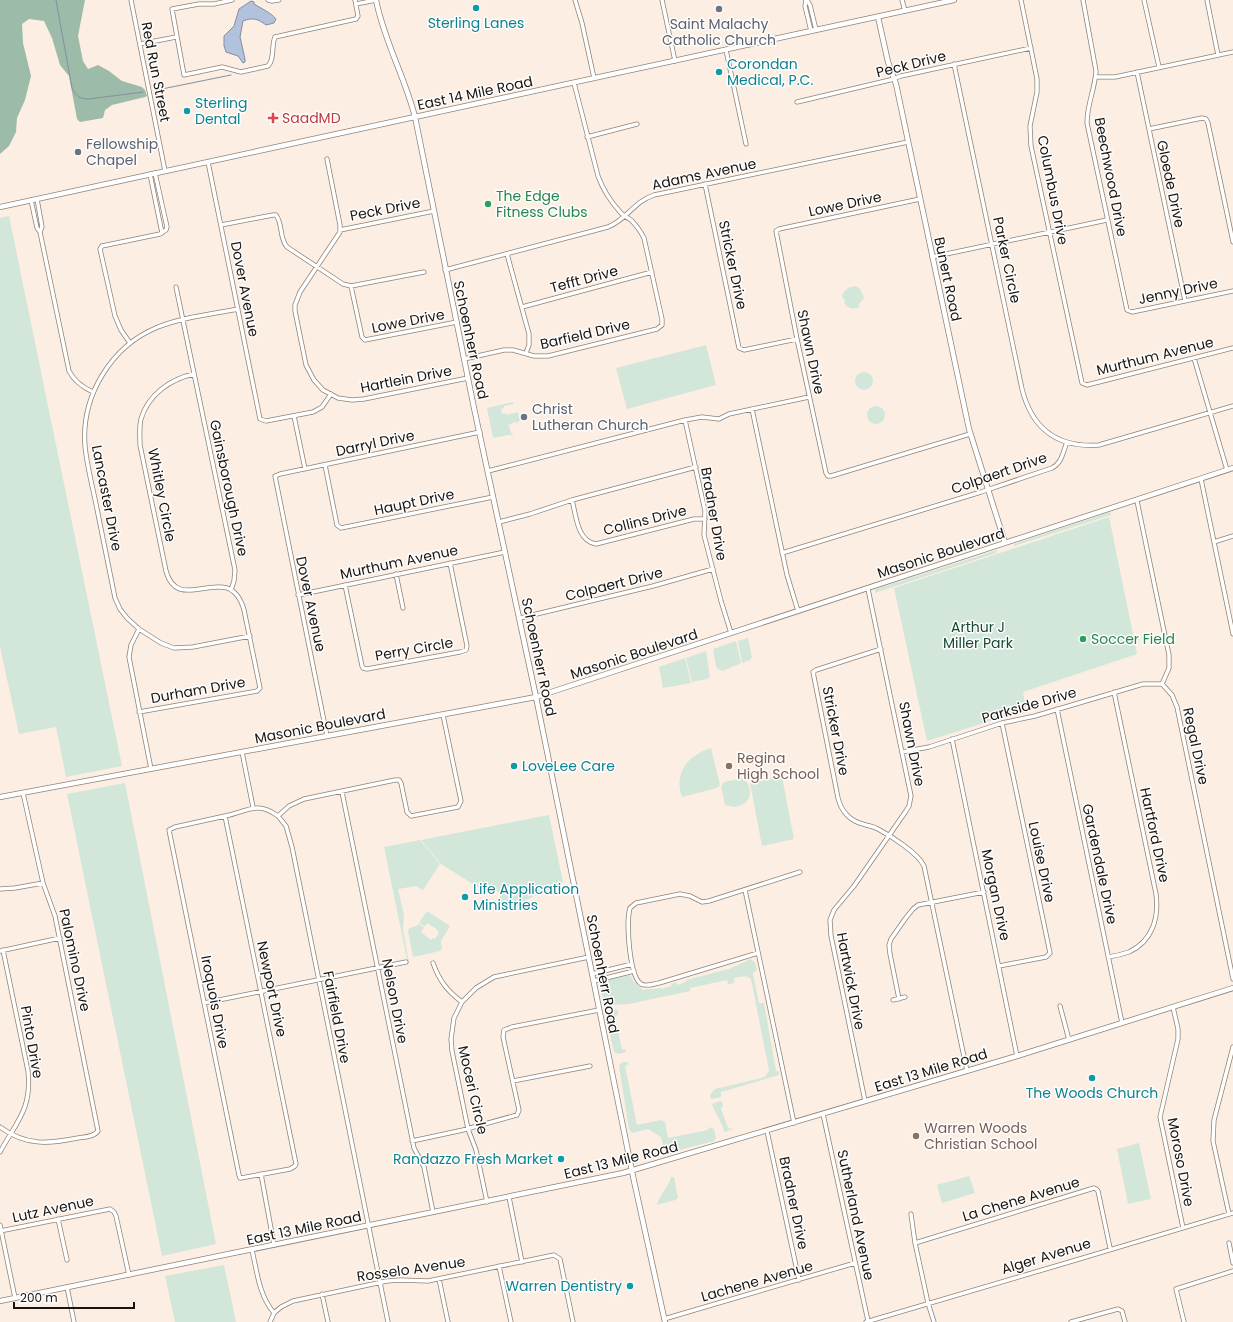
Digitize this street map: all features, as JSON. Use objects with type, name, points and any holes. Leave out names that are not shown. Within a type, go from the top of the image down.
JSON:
[{"type":"main road","name":"Schoenherr Road","points":[[376,0],[384,30],[407,88],[415,117],[456,322],[520,618],[599,1010],[664,1321]]},
{"type":"main road","name":"East 14 Mile Road","points":[[0,207],[954,0]]},
{"type":"main road","name":"Bunert Road","points":[[878,17],[888,62],[894,78],[970,434],[1005,543]]},
{"type":"main road","name":"Masonic Boulevard","points":[[0,797],[536,697],[1137,501],[1233,468]]},
{"type":"main road","name":"East 13 Mile Road","points":[[0,1301],[603,1178],[865,1102],[1233,988]]},
{"type":"street","name":"Red Run Street","points":[[131,0],[165,171]]},
{"type":"street","points":[[232,0],[214,4],[200,4],[172,9],[184,75],[222,67],[241,72],[264,68],[271,62],[273,41],[275,37],[356,19],[358,16],[356,1],[376,0]]},
{"type":"street","points":[[268,0],[279,0]]},
{"type":"street","points":[[575,0],[582,23],[594,78]]},
{"type":"street","points":[[662,0],[675,61]]},
{"type":"street","points":[[806,0],[805,6],[813,31]]},
{"type":"street","points":[[902,0],[904,11]]},
{"type":"street","name":"Columbus Drive","points":[[1021,0],[1037,79],[1037,87],[1030,119],[1030,136],[1081,381],[1083,384]]},
{"type":"street","name":"Beechwood Drive","points":[[1083,0],[1096,65],[1096,77],[1088,107],[1087,123],[1128,312]]},
{"type":"street","points":[[1144,0],[1159,68]]},
{"type":"street","points":[[1206,0],[1218,55]]},
{"type":"street","points":[[140,44],[176,37]]},
{"type":"street","name":"Peck Drive","points":[[797,102],[901,76],[1031,48]]},
{"type":"street","points":[[726,50],[746,144]]},
{"type":"street","points":[[1096,77],[1115,77],[1233,52]]},
{"type":"street","name":"Parker Circle","points":[[954,64],[1026,403],[1031,414],[1044,429],[1059,439],[1067,442]]},
{"type":"street","name":"Gloede Drive","points":[[1137,72],[1185,301]]},
{"type":"street","points":[[574,83],[587,137],[601,184],[611,201],[639,228],[644,238],[652,272]]},
{"type":"street","points":[[1149,130],[1202,118],[1206,119],[1233,242]]},
{"type":"street","points":[[587,137],[637,124]]},
{"type":"street","name":"Adams Avenue","points":[[446,270],[608,227],[619,222],[641,201],[648,197],[908,142]]},
{"type":"street","points":[[305,469],[294,416],[317,411],[326,402],[330,394],[318,385],[308,369],[294,306],[339,234],[340,230],[326,159]]},
{"type":"street","name":"Dover Avenue","points":[[208,162],[260,417],[266,422],[294,416]]},
{"type":"street","points":[[130,343],[121,330],[115,316],[100,249],[104,245],[162,233],[166,230],[167,227],[156,173]]},
{"type":"street","points":[[150,174],[162,233]]},
{"type":"street","name":"Stricker Drive","points":[[705,184],[740,349],[744,350],[797,338]]},
{"type":"street","points":[[37,199],[42,227],[40,232]]},
{"type":"street","name":"Lowe Drive","points":[[776,231],[779,229],[920,199]]},
{"type":"street","points":[[31,200],[37,228],[40,232],[69,371],[80,385],[93,392]]},
{"type":"street","name":"Peck Drive","points":[[340,230],[434,211]]},
{"type":"street","points":[[221,225],[276,215],[285,245],[343,284],[351,286],[424,272]]},
{"type":"street","points":[[932,257],[1107,220]]},
{"type":"street","name":"Shawn Drive","points":[[776,231],[809,397],[826,473],[828,476],[970,434]]},
{"type":"street","points":[[507,254],[530,339],[526,353]]},
{"type":"street","name":"Tefft Drive","points":[[522,307],[652,272]]},
{"type":"street","name":"Barfield Drive","points":[[464,360],[504,350],[513,350],[534,356],[552,356],[657,329],[662,325],[662,322],[652,272]]},
{"type":"street","name":"Lowe Drive","points":[[351,286],[362,337],[364,340],[456,322]]},
{"type":"street","name":"Gainsborough Drive","points":[[176,287],[235,570],[234,582],[231,590]]},
{"type":"street","name":"Jenny Drive","points":[[1128,312],[1233,291]]},
{"type":"street","name":"Lancaster Drive","points":[[238,309],[183,320],[157,328],[130,343],[122,350],[108,366],[93,392],[88,408],[85,446],[115,598],[124,615],[139,629],[161,643],[174,648],[193,647],[250,636]]},
{"type":"street","name":"Murthum Avenue","points":[[1083,384],[1087,385],[1233,348]]},
{"type":"street","points":[[1194,358],[1226,470]]},
{"type":"street","name":"Whitley Circle","points":[[194,374],[175,380],[165,386],[153,397],[141,419],[140,445],[166,572],[171,583],[186,591],[215,587],[223,587],[231,590]]},
{"type":"street","name":"Hartlein Drive","points":[[330,394],[344,399],[359,400],[468,378]]},
{"type":"street","points":[[488,471],[685,420],[702,417],[719,419],[729,414],[809,397]]},
{"type":"street","points":[[1067,442],[1084,446],[1099,445],[1233,406]]},
{"type":"street","points":[[752,409],[787,575],[798,611]]},
{"type":"street","name":"Bradner Drive","points":[[685,420],[705,511],[704,534],[731,633]]},
{"type":"street","name":"Darryl Drive","points":[[275,476],[480,432]]},
{"type":"street","name":"Colpaert Drive","points":[[782,553],[1044,471],[1056,466],[1061,458],[1067,442]]},
{"type":"street","name":"Haupt Drive","points":[[325,465],[337,525],[339,528],[493,497]]},
{"type":"street","points":[[499,522],[530,514],[572,500],[696,467]]},
{"type":"street","name":"Dover Avenue","points":[[275,476],[327,736]]},
{"type":"street","points":[[1201,479],[1233,634]]},
{"type":"street","name":"Collins Drive","points":[[572,500],[582,536],[588,542],[596,544],[694,519],[705,519]]},
{"type":"street","points":[[1137,501],[1169,655],[1169,668],[1162,684]]},
{"type":"street","points":[[1214,542],[1233,536]]},
{"type":"street","name":"Murthum Avenue","points":[[298,595],[505,552]]},
{"type":"street","name":"Perry Circle","points":[[345,585],[363,668],[367,669],[460,652],[466,650],[467,646],[450,563]]},
{"type":"street","name":"Colpaert Drive","points":[[520,618],[653,586],[713,569]]},
{"type":"street","points":[[396,574],[402,608]]},
{"type":"street","name":"Shawn Drive","points":[[868,589],[910,789],[909,806],[889,836]]},
{"type":"street","points":[[231,590],[236,594],[242,604],[250,636]]},
{"type":"street","points":[[139,629],[131,645],[129,657],[151,769]]},
{"type":"street","name":"Durham Drive","points":[[140,712],[257,691],[260,688],[250,636]]},
{"type":"street","name":"Stricker Drive","points":[[881,649],[816,670],[813,674],[840,806],[845,814],[856,822],[877,828],[889,836]]},
{"type":"street","name":"Parkside Drive","points":[[902,752],[929,746],[1002,723],[1143,684],[1162,684]]},
{"type":"street","name":"Regal Drive","points":[[1162,684],[1172,695],[1177,707],[1233,979]]},
{"type":"street","name":"Hartford Drive","points":[[1108,957],[1128,952],[1143,942],[1153,928],[1157,907],[1156,894],[1114,692]]},
{"type":"street","name":"Gardendale Drive","points":[[1057,709],[1122,1023]]},
{"type":"street","points":[[225,816],[253,807],[265,808],[278,816],[289,806],[300,800],[399,780],[401,783],[407,812],[411,816],[456,807],[461,802],[443,715]]},
{"type":"street","name":"Louise Drive","points":[[999,966],[1046,957],[1050,953],[1002,723]]},
{"type":"street","name":"Morgan Drive","points":[[952,739],[1017,1056]]},
{"type":"street","points":[[242,752],[253,807]]},
{"type":"street","name":"Nelson Drive","points":[[342,792],[412,1141],[415,1151],[424,1167],[433,1212]]},
{"type":"street","name":"Palomino Drive","points":[[11,1134],[30,1141],[46,1143],[60,1142],[96,1133],[98,1129],[60,938],[53,908],[42,883],[23,793]]},
{"type":"street","name":"Iroquois Drive","points":[[225,816],[175,827],[169,830],[240,1178],[261,1174]]},
{"type":"street","name":"Newport Drive","points":[[225,816],[296,1164],[290,1169],[261,1174]]},
{"type":"street","name":"Fairfield Drive","points":[[278,816],[286,826],[292,847],[368,1226]]},
{"type":"street","points":[[889,836],[916,854],[922,860],[924,866],[967,1071]]},
{"type":"street","name":"Hartwick Drive","points":[[865,1102],[831,936],[830,920],[836,905],[854,886],[889,836]]},
{"type":"street","points":[[758,953],[659,983],[646,986],[642,985],[638,981],[632,964],[628,922],[629,913],[632,905],[636,903],[680,894],[690,896],[702,902],[800,872]]},
{"type":"street","points":[[0,889],[42,883]]},
{"type":"street","points":[[745,890],[794,1123]]},
{"type":"street","points":[[899,999],[889,945],[912,909],[918,905],[984,892]]},
{"type":"street","points":[[2,950],[60,938]]},
{"type":"street","name":"Pinto Drive","points":[[0,1152],[18,1123],[25,1109],[28,1098],[28,1079],[2,950]]},
{"type":"street","name":"Moceri Circle","points":[[487,1202],[476,1150],[468,1128],[451,1043],[452,1025],[457,1010],[462,1002],[476,988],[494,977],[589,957]]},
{"type":"street","points":[[204,1004],[406,962]]},
{"type":"street","points":[[433,962],[438,977],[445,988],[462,1002]]},
{"type":"street","points":[[592,974],[632,964]]},
{"type":"street","points":[[594,981],[634,971]]},
{"type":"street","points":[[893,1000],[905,997]]},
{"type":"street","points":[[1060,1006],[1069,1040]]},
{"type":"street","name":"Moroso Drive","points":[[1173,1007],[1178,1029],[1178,1039],[1160,1117],[1183,1228]]},
{"type":"street","points":[[412,1141],[468,1128],[518,1114],[519,1110],[503,1037],[504,1030],[512,1026],[599,1010]]},
{"type":"street","points":[[1231,1213],[1213,1140],[1213,1132],[1214,1120],[1233,1047]]},
{"type":"street","points":[[513,1081],[590,1066]]},
{"type":"street","name":"Sutherland Avenue","points":[[824,1114],[867,1322]]},
{"type":"street","points":[[0,1127],[11,1134]]},
{"type":"street","name":"Bradner Drive","points":[[767,1131],[799,1280]]},
{"type":"street","points":[[261,1174],[274,1245]]},
{"type":"street","name":"La Chene Avenue","points":[[915,1243],[1094,1188],[1098,1191],[1110,1248]]},
{"type":"street","points":[[510,1197],[522,1262]]},
{"type":"street","name":"Lutz Avenue","points":[[1,1231],[110,1209],[116,1216],[129,1275]]},
{"type":"street","name":"Alger Avenue","points":[[867,1322],[1110,1248],[1159,1236],[1231,1213]]},
{"type":"street","points":[[910,1214],[928,1304],[934,1322]]},
{"type":"street","points":[[58,1219],[67,1260]]},
{"type":"street","points":[[0,1225],[15,1298]]},
{"type":"street","points":[[368,1226],[388,1322]]},
{"type":"street","points":[[1229,1243],[1233,1263]]},
{"type":"street","points":[[252,1250],[262,1294],[274,1313],[270,1322]]},
{"type":"street","name":"Rosselo Avenue","points":[[274,1313],[281,1306],[288,1303],[322,1294],[380,1282],[439,1279],[556,1256],[560,1259],[572,1322]]},
{"type":"street","name":"Lachene Avenue","points":[[664,1321],[855,1263]]},
{"type":"street","points":[[500,1266],[511,1322]]},
{"type":"street","points":[[1184,1322],[1176,1289],[1233,1271]]},
{"type":"street","points":[[439,1279],[448,1322]]},
{"type":"street","points":[[67,1287],[74,1322]]},
{"type":"street","points":[[322,1294],[328,1322]]},
{"type":"street","points":[[1071,1322],[1115,1309],[1120,1309],[1122,1311],[1125,1322]]},
{"type":"green space","points":[[0,0],[85,0],[78,36],[83,61],[88,69],[98,65],[122,81],[142,87],[147,96],[112,105],[105,110],[103,118],[80,122],[77,119],[69,76],[60,65],[52,38],[44,21],[29,19],[22,24],[23,43],[31,76],[25,100],[17,118],[16,132],[9,146],[0,154]]},
{"type":"green space","points":[[9,216],[122,766],[66,777],[56,727],[19,734],[0,647],[0,218]]},
{"type":"green space","points":[[856,286],[860,289],[864,298],[859,304],[859,307],[850,308],[844,303],[845,301],[842,296],[847,289]]},
{"type":"green space","points":[[706,345],[716,385],[627,409],[616,368]]},
{"type":"green space","points":[[860,372],[868,372],[873,377],[871,388],[868,390],[860,390],[855,385],[855,377]]},
{"type":"green space","points":[[513,402],[514,404],[504,406],[504,408],[501,409],[502,414],[506,413],[506,415],[518,412],[520,421],[518,421],[518,423],[514,422],[510,425],[508,423],[511,433],[514,435],[493,438],[487,408]]},
{"type":"green space","points":[[872,406],[880,406],[885,411],[883,422],[880,424],[872,424],[867,419],[867,411]]},
{"type":"green space","points":[[1110,512],[1111,515],[1014,546],[1014,544]]},
{"type":"green space","name":"Arthur J Miller Park","points":[[1109,517],[1137,654],[1023,692],[1027,712],[1006,716],[927,741],[894,588]]},
{"type":"green space","points":[[997,550],[996,553],[875,593],[876,589]]},
{"type":"green space","points":[[748,638],[752,657],[750,660],[742,663],[738,641]]},
{"type":"green space","points":[[736,641],[741,663],[723,671],[718,669],[716,666],[713,649]]},
{"type":"green space","points":[[706,651],[710,677],[707,677],[708,679],[692,682],[686,658]]},
{"type":"green space","points":[[685,658],[691,683],[663,688],[659,667]]},
{"type":"green space","points":[[711,748],[720,785],[717,788],[682,797],[680,788],[681,772],[696,755]]},
{"type":"green space","points":[[782,777],[794,839],[762,846],[750,783]]},
{"type":"green space","points":[[744,778],[750,790],[748,800],[736,807],[725,805],[721,786],[724,782]]},
{"type":"green space","points":[[125,783],[216,1244],[162,1256],[67,794]]},
{"type":"green space","points":[[549,815],[563,882],[508,909],[495,901],[499,900],[499,892],[493,891],[489,894],[441,864],[421,840]]},
{"type":"green space","points":[[420,840],[440,864],[423,890],[416,886],[398,889],[404,915],[403,930],[408,964],[384,847]]},
{"type":"green space","points":[[427,911],[450,926],[441,941],[442,949],[440,951],[413,957],[408,931],[410,928],[419,924],[424,927],[421,932],[431,940],[433,938],[435,939],[439,933],[437,931],[438,930],[427,923],[425,926],[419,923]]},
{"type":"green space","points":[[751,959],[755,963],[757,970],[753,973],[759,1003],[764,1003],[776,1071],[779,1071],[779,1075],[721,1092],[721,1097],[711,1099],[710,1095],[715,1089],[762,1078],[766,1076],[769,1070],[751,979],[746,976],[734,978],[734,983],[728,984],[727,980],[690,988],[690,991],[629,1004],[604,1004],[600,984],[602,981],[630,975],[634,982],[643,990],[662,989],[671,986],[676,982],[677,985],[686,982],[686,980],[729,969]]},
{"type":"green space","points":[[616,1009],[618,1014],[615,1017],[622,1049],[626,1050],[626,1052],[618,1054],[614,1052],[606,1016],[609,1011]]},
{"type":"green space","points":[[624,1062],[629,1064],[625,1066],[637,1125],[661,1120],[665,1122],[668,1138],[708,1130],[709,1127],[714,1129],[716,1138],[714,1141],[668,1153],[665,1151],[661,1137],[648,1129],[632,1133],[629,1129],[619,1066]]},
{"type":"green space","points":[[722,1101],[723,1106],[721,1109],[728,1128],[734,1129],[724,1132],[712,1105]]},
{"type":"green space","points":[[1139,1143],[1151,1199],[1128,1204],[1117,1149]]},
{"type":"green space","points":[[969,1176],[975,1193],[942,1203],[937,1185]]},
{"type":"green space","points":[[671,1177],[674,1177],[678,1198],[657,1205],[668,1184]]},
{"type":"green space","points":[[224,1265],[236,1322],[175,1322],[165,1276]]},
{"type":"water","points":[[251,1],[269,12],[276,19],[274,23],[266,25],[255,19],[243,21],[240,37],[245,59],[245,62],[243,63],[238,56],[226,52],[224,46],[224,36],[234,26],[239,9]]},
{"type":"waterway","points":[[56,0],[72,88],[76,95],[80,98],[89,99],[143,92]]},
{"type":"waterway","points":[[157,90],[231,75]]},
{"type":"place","name":"Sterling Lanes","points":[[476,8]]},
{"type":"place","name":"Saint Malachy Catholic Church","points":[[719,9]]},
{"type":"place","name":"Corondan Medical, P.C.","points":[[719,72]]},
{"type":"place","name":"Sterling Dental","points":[[187,111]]},
{"type":"place","name":"SaadMD","points":[[273,118]]},
{"type":"place","name":"Fellowship Chapel","points":[[78,152]]},
{"type":"place","name":"The Edge Fitness Clubs","points":[[488,204]]},
{"type":"place","name":"Christ Lutheran Church","points":[[524,417]]},
{"type":"place","name":"Soccer Field","points":[[1083,639]]},
{"type":"place","name":"LoveLee Care","points":[[514,766]]},
{"type":"place","name":"Regina High School","points":[[729,766]]},
{"type":"place","name":"Life Application Ministries","points":[[465,897]]},
{"type":"place","name":"The Woods Church","points":[[1092,1078]]},
{"type":"place","name":"Warren Woods Christian School","points":[[916,1136]]},
{"type":"place","name":"Randazzo Fresh Market","points":[[561,1159]]},
{"type":"place","name":"Warren Dentistry","points":[[630,1286]]}]
